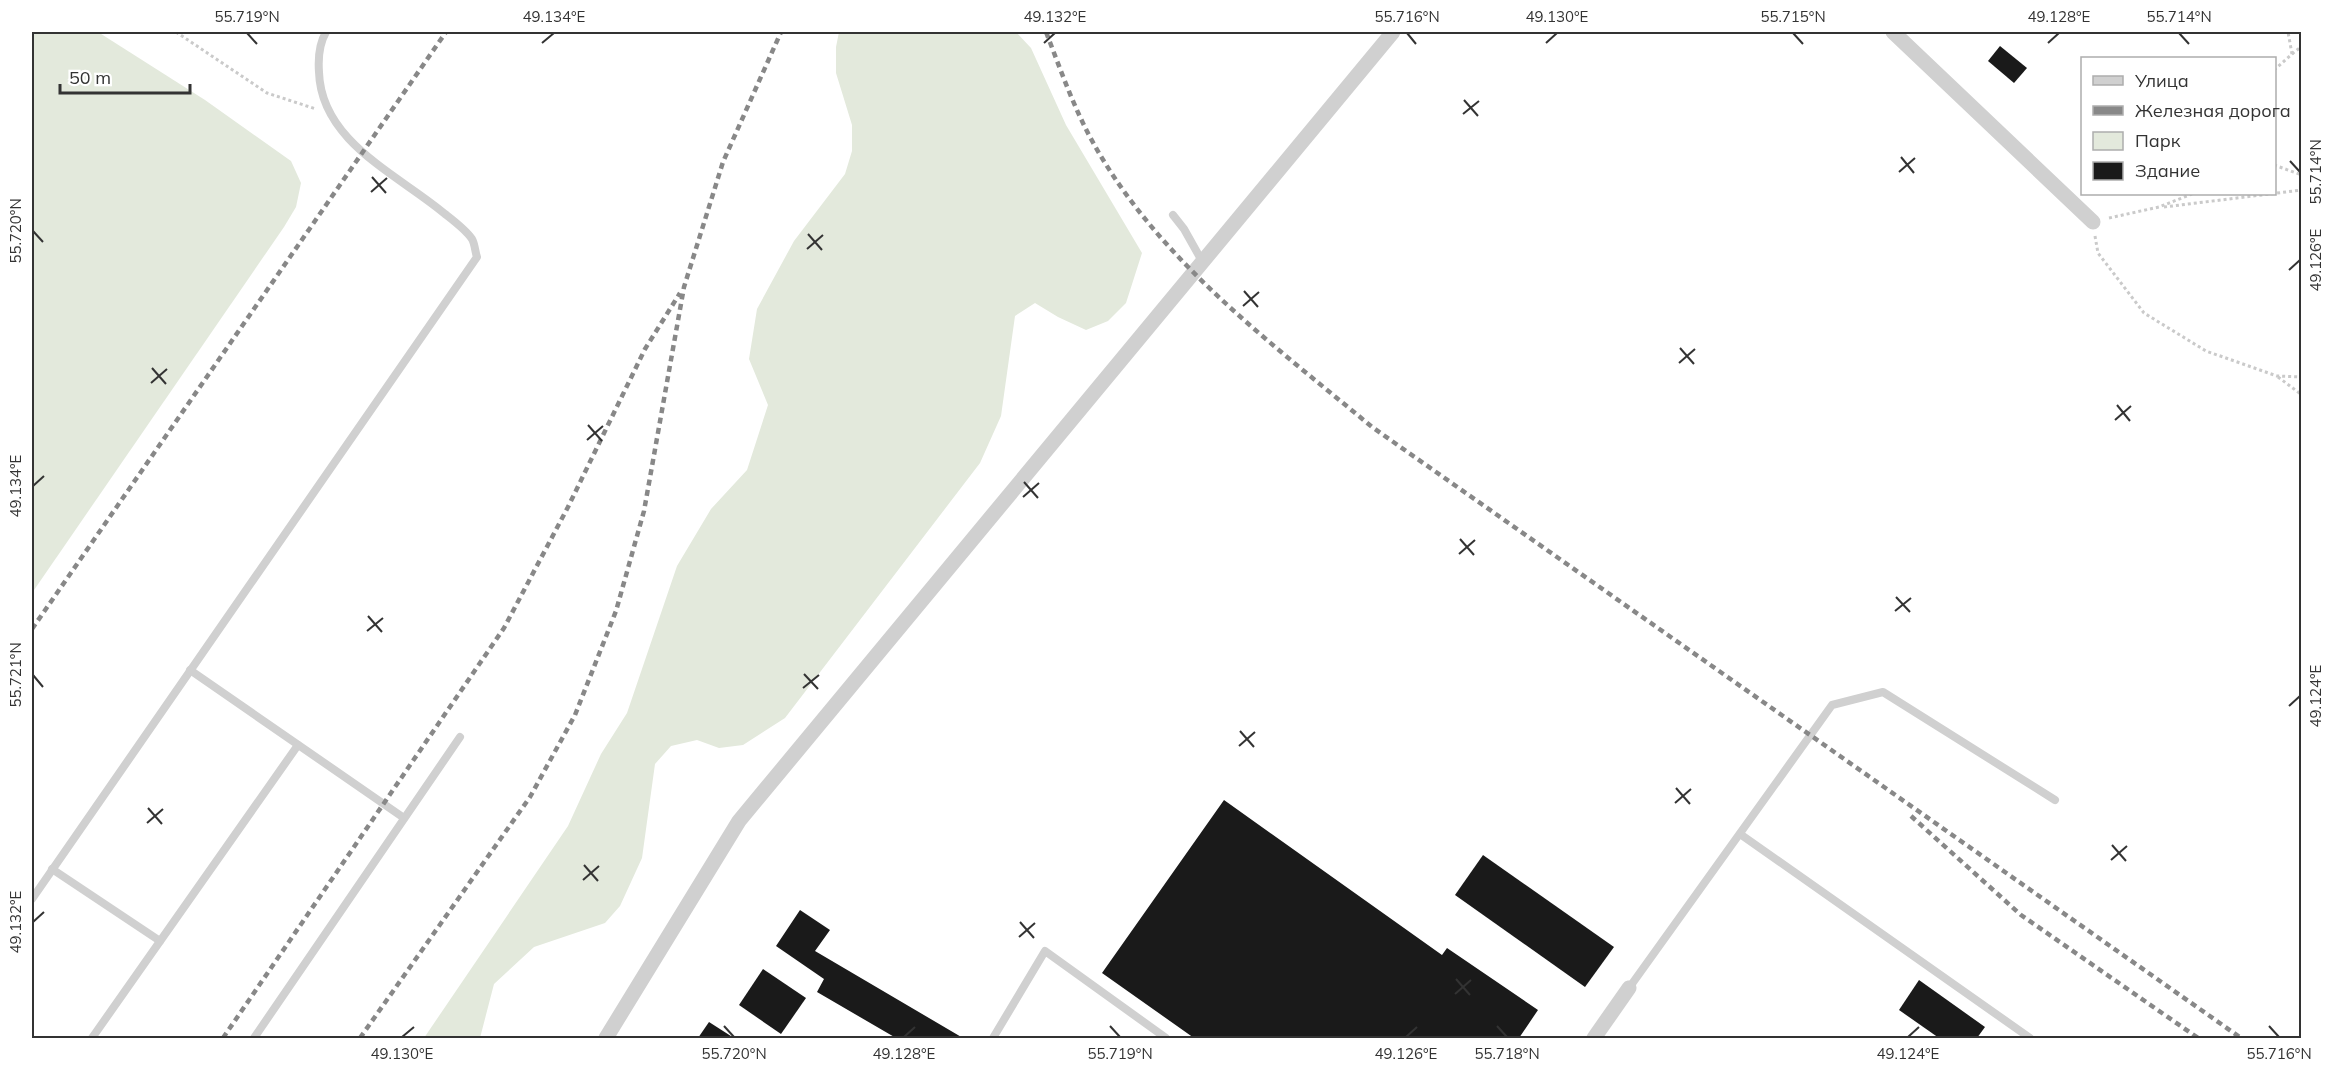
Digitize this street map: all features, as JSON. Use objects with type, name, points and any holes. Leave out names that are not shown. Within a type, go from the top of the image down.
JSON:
[{"type":"street","points":[[606,1038],[739,821],[1393,32]]},
{"type":"street","points":[[1893,32],[2093,222]]},
{"type":"street","points":[[1594,1038],[1629,988]]},
{"type":"lane","points":[[32,899],[477,257],[473,240],[458,225],[431,202],[361,152],[329,113],[319,84],[318,57],[326,32]]},
{"type":"lane","points":[[1173,215],[1184,229],[1202,261]]},
{"type":"lane","points":[[190,670],[404,818]]},
{"type":"lane","points":[[1629,988],[1832,705],[1883,692],[2055,800]]},
{"type":"lane","points":[[254,1038],[460,737]]},
{"type":"lane","points":[[92,1038],[298,745]]},
{"type":"lane","points":[[1740,834],[2030,1038]]},
{"type":"lane","points":[[52,869],[160,941]]},
{"type":"lane","points":[[993,1038],[1044,951],[1166,1038]]},
{"type":"path","points":[[176,32],[267,93],[329,113]]},
{"type":"path","points":[[2288,32],[2292,54]]},
{"type":"path","points":[[2276,68],[2301,46]]},
{"type":"path","points":[[2276,166],[2301,175]]},
{"type":"path","points":[[2276,194],[2300,191],[2301,196]]},
{"type":"path","points":[[2159,207],[2189,195]]},
{"type":"path","points":[[2265,195],[2159,207],[2093,222],[2098,253],[2144,313],[2206,351],[2277,376],[2301,377]]},
{"type":"path","points":[[2277,376],[2301,395]]},
{"type":"green space","points":[[32,32],[98,32],[205,100],[291,161],[301,183],[296,207],[284,227],[32,593]]},
{"type":"green space","points":[[839,32],[1016,32],[1031,48],[1066,125],[1142,253],[1126,303],[1108,321],[1086,330],[1035,303],[1015,316],[1001,416],[980,463],[785,718],[743,745],[719,748],[697,740],[671,746],[655,764],[642,858],[620,906],[605,923],[534,947],[494,984],[480,1038],[424,1038],[568,826],[601,754],[627,713],[677,566],[711,509],[747,470],[768,405],[749,359],[757,309],[794,241],[845,174],[852,151],[852,125],[836,73],[836,47]]},
{"type":"building","points":[[2000,46],[2027,68],[2014,83],[1988,61]]},
{"type":"building","points":[[1224,800],[1442,955],[1447,948],[1538,1010],[1519,1038],[1194,1038],[1102,973]]},
{"type":"building","points":[[1483,855],[1614,947],[1585,987],[1455,895]]},
{"type":"building","points":[[800,910],[830,930],[815,951],[963,1038],[896,1038],[817,992],[824,979],[776,946]]},
{"type":"building","points":[[763,969],[806,998],[781,1034],[739,1005]]},
{"type":"building","points":[[1919,980],[1985,1027],[1977,1038],[1939,1038],[1899,1010]]},
{"type":"building","points":[[709,1022],[734,1038],[698,1038]]},
{"type":"railway","points":[[32,629],[446,32]]},
{"type":"railway","points":[[360,1038],[530,797],[575,715],[616,611],[644,511],[684,287],[723,162],[781,32]]},
{"type":"railway","points":[[1046,32],[1090,137],[1117,181],[1147,221],[1217,295],[1294,362],[1372,427],[2241,1038]]},
{"type":"railway","points":[[223,1038],[504,628],[568,507],[645,349],[680,293]]},
{"type":"railway","points":[[1911,816],[2021,915],[2198,1038]]}]
